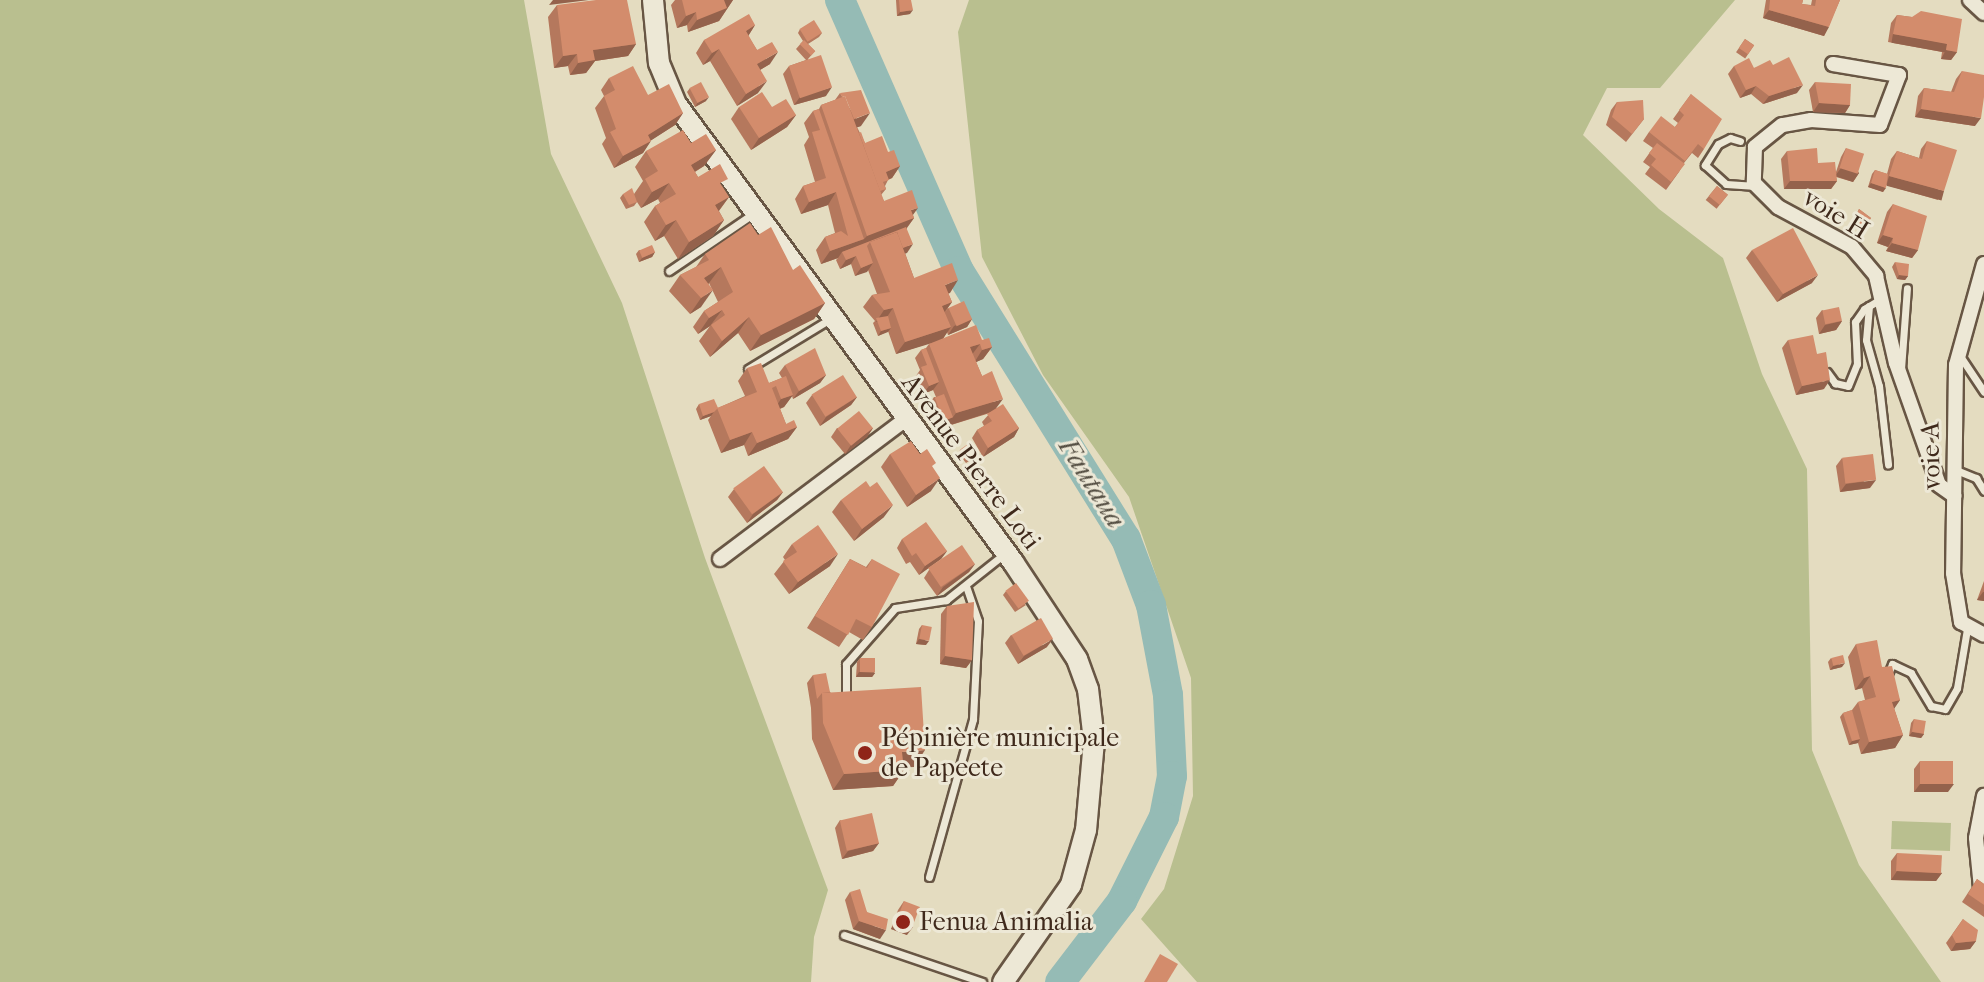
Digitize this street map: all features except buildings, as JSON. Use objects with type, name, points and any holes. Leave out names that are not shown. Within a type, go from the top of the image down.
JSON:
[{"type":"main road","name":"Avenue Pierre Loti","points":[[653,0],[659,63],[676,104],[1006,552],[1077,659],[1094,741],[1086,830],[1071,885],[1003,982]]},
{"type":"street","points":[[1970,0],[1984,13]]},
{"type":"street","points":[[1756,186],[1750,171],[1755,147],[1782,125],[1811,120],[1880,125],[1899,75],[1833,64]]},
{"type":"street","name":"voie H","points":[[1756,186],[1778,207],[1852,247],[1876,276],[1884,297],[1900,375],[1939,485],[1955,496]]},
{"type":"street","name":"voie A","points":[[1967,629],[1954,599],[1956,470],[1953,397],[1958,354],[1984,264]]},
{"type":"street","points":[[720,559],[906,419]]},
{"type":"street","points":[[1967,629],[1984,635]]},
{"type":"street","points":[[1981,888],[1976,838],[1984,796]]},
{"type":"lane","points":[[1740,141],[1730,138],[1718,144],[1705,165],[1726,184],[1756,186]]},
{"type":"lane","points":[[669,271],[756,212]]},
{"type":"lane","points":[[1900,375],[1907,288]]},
{"type":"lane","points":[[1825,364],[1829,378],[1848,386],[1857,364],[1855,322],[1869,306],[1884,297]]},
{"type":"lane","points":[[1869,306],[1866,340],[1879,386],[1888,464]]},
{"type":"lane","points":[[746,370],[832,318]]},
{"type":"lane","points":[[1958,354],[1984,392]]},
{"type":"lane","points":[[1956,470],[1976,478],[1984,491]]},
{"type":"lane","points":[[846,706],[846,664],[895,608],[929,606],[966,587],[1006,552]]},
{"type":"lane","points":[[929,877],[973,719],[978,621],[966,587]]},
{"type":"lane","points":[[1890,687],[1887,675],[1892,664],[1911,673],[1931,706],[1945,709],[1957,688],[1967,629]]},
{"type":"lane","points":[[844,935],[982,982]]},
{"type":"green space","points":[[0,0],[524,0],[551,154],[622,303],[705,558],[828,890],[814,937],[811,982],[0,982]]},
{"type":"green space","points":[[969,0],[1735,0],[1660,88],[1607,88],[1583,135],[1659,209],[1723,258],[1762,374],[1807,469],[1812,750],[1859,865],[1941,982],[1197,982],[1141,919],[1164,889],[1193,796],[1191,678],[1129,497],[1043,375],[982,257],[958,32]]},
{"type":"green space","points":[[1892,821],[1951,823],[1950,851],[1891,849]]},
{"type":"waterway","name":"Fautaua","points":[[840,0],[959,271],[1126,539],[1151,605],[1168,695],[1172,776],[1164,817],[1122,901],[1060,982]]},
{"type":"place","name":"Pépinière municipale de Papeete","points":[[865,753]]},
{"type":"place","name":"Fenua Animalia","points":[[903,922]]}]
